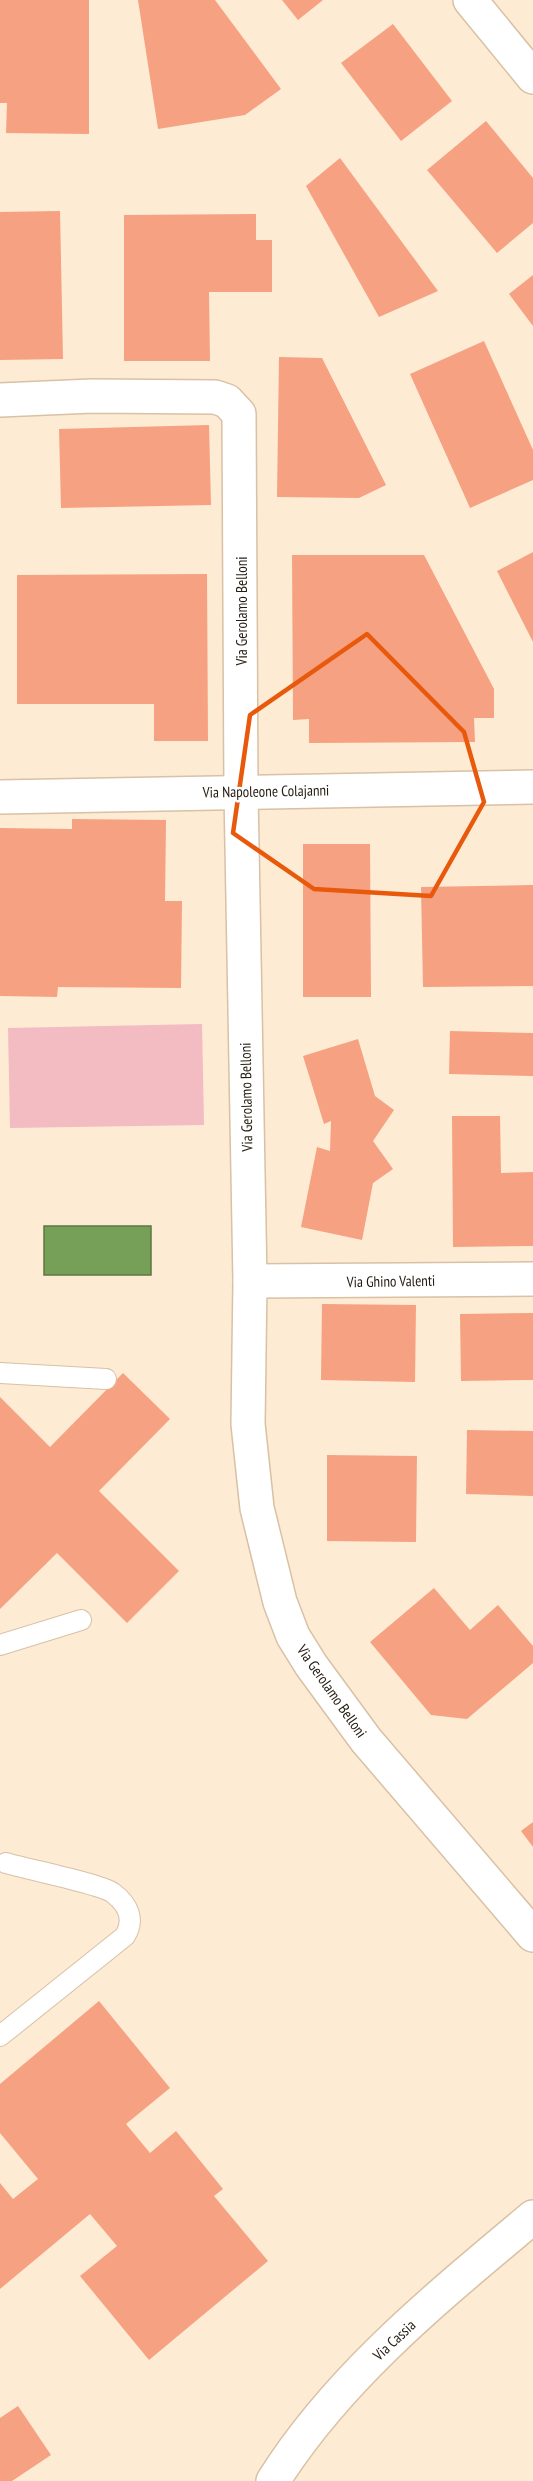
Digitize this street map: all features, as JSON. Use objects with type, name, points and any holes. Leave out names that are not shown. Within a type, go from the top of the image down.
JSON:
[{"type":"street","points":[[470,0],[533,77]]},
{"type":"street","name":"Via Gerolamo Belloni","points":[[0,400],[92,396],[215,397],[234,406],[241,425],[241,792],[250,1281],[250,1458],[271,1571],[294,1636],[311,1665],[366,1740],[533,1935]]},
{"type":"street","name":"Via Napoleone Colajanni","points":[[0,797],[533,787]]},
{"type":"street","name":"Via Ghino Valenti","points":[[250,1281],[533,1279]]},
{"type":"street","name":"Via Cassia","points":[[273,2481],[316,2420],[358,2373],[533,2217]]},
{"type":"lane","points":[[0,1373],[106,1379]]},
{"type":"lane","points":[[0,1645],[81,1620]]},
{"type":"lane","points":[[0,2036],[124,1936],[130,1928],[131,1918],[125,1906],[112,1892],[6,1863]]},
{"type":"highlighted area","points":[[367,634],[464,732],[484,802],[431,896],[314,889],[233,833],[250,715]]},
{"type":"shaded area","points":[[202,1024],[204,1125],[10,1128],[8,1028]]},
{"type":"shaded area","points":[[44,1226],[151,1226],[151,1275],[44,1275]]},
{"type":"building","points":[[0,0],[89,0],[89,134],[6,133],[7,103],[0,103]]},
{"type":"building","points":[[138,0],[215,0],[281,89],[245,115],[158,129]]},
{"type":"building","points":[[282,0],[323,0],[298,20]]},
{"type":"building","points":[[393,24],[452,101],[401,141],[341,63]]},
{"type":"building","points":[[486,121],[533,178],[533,223],[497,253],[427,170]]},
{"type":"building","points":[[340,158],[438,291],[379,317],[306,186]]},
{"type":"building","points":[[60,211],[63,359],[0,360],[0,212]]},
{"type":"building","points":[[256,214],[256,240],[272,240],[272,292],[209,292],[210,361],[124,361],[124,215]]},
{"type":"building","points":[[533,275],[533,326],[509,294]]},
{"type":"building","points":[[484,341],[533,450],[533,480],[470,508],[410,374]]},
{"type":"building","points":[[279,357],[322,358],[386,485],[359,498],[277,497]]},
{"type":"building","points":[[209,425],[211,505],[61,508],[59,429]]},
{"type":"building","points":[[533,552],[533,642],[497,571]]},
{"type":"building","points":[[292,555],[424,555],[494,689],[494,718],[474,718],[475,742],[309,743],[309,719],[293,720]]},
{"type":"building","points":[[207,574],[208,741],[154,741],[154,704],[17,704],[17,575]]},
{"type":"building","points":[[72,819],[166,820],[165,901],[182,901],[181,988],[58,987],[57,997],[0,996],[0,828],[72,829]]},
{"type":"building","points":[[303,844],[370,844],[371,997],[303,997]]},
{"type":"building","points":[[533,885],[533,986],[423,987],[421,887]]},
{"type":"building","points":[[450,1031],[533,1033],[533,1076],[449,1074]]},
{"type":"building","points":[[358,1039],[375,1096],[394,1110],[373,1141],[393,1169],[373,1183],[362,1240],[301,1227],[317,1147],[330,1151],[331,1121],[324,1124],[303,1056]]},
{"type":"building","points":[[452,1116],[500,1116],[501,1173],[533,1172],[533,1246],[453,1247]]},
{"type":"building","points":[[322,1304],[416,1305],[415,1382],[321,1380]]},
{"type":"building","points":[[533,1313],[533,1380],[461,1381],[460,1314]]},
{"type":"building","points":[[123,1373],[170,1419],[99,1491],[179,1571],[127,1623],[57,1553],[0,1609],[0,1397],[50,1447]]},
{"type":"building","points":[[467,1430],[533,1431],[533,1496],[466,1494]]},
{"type":"building","points":[[327,1455],[417,1456],[416,1542],[327,1541]]},
{"type":"building","points":[[434,1588],[470,1630],[498,1605],[533,1646],[533,1663],[467,1719],[431,1715],[370,1642]]},
{"type":"building","points":[[533,1822],[533,1847],[521,1831]]},
{"type":"building","points":[[99,2001],[170,2088],[126,2124],[150,2153],[176,2131],[223,2189],[214,2196],[268,2261],[149,2360],[80,2276],[117,2246],[90,2214],[0,2289],[0,2183],[13,2199],[38,2179],[0,2133],[0,2084]]},
{"type":"building","points":[[18,2406],[51,2455],[12,2481],[0,2481],[0,2418]]}]
